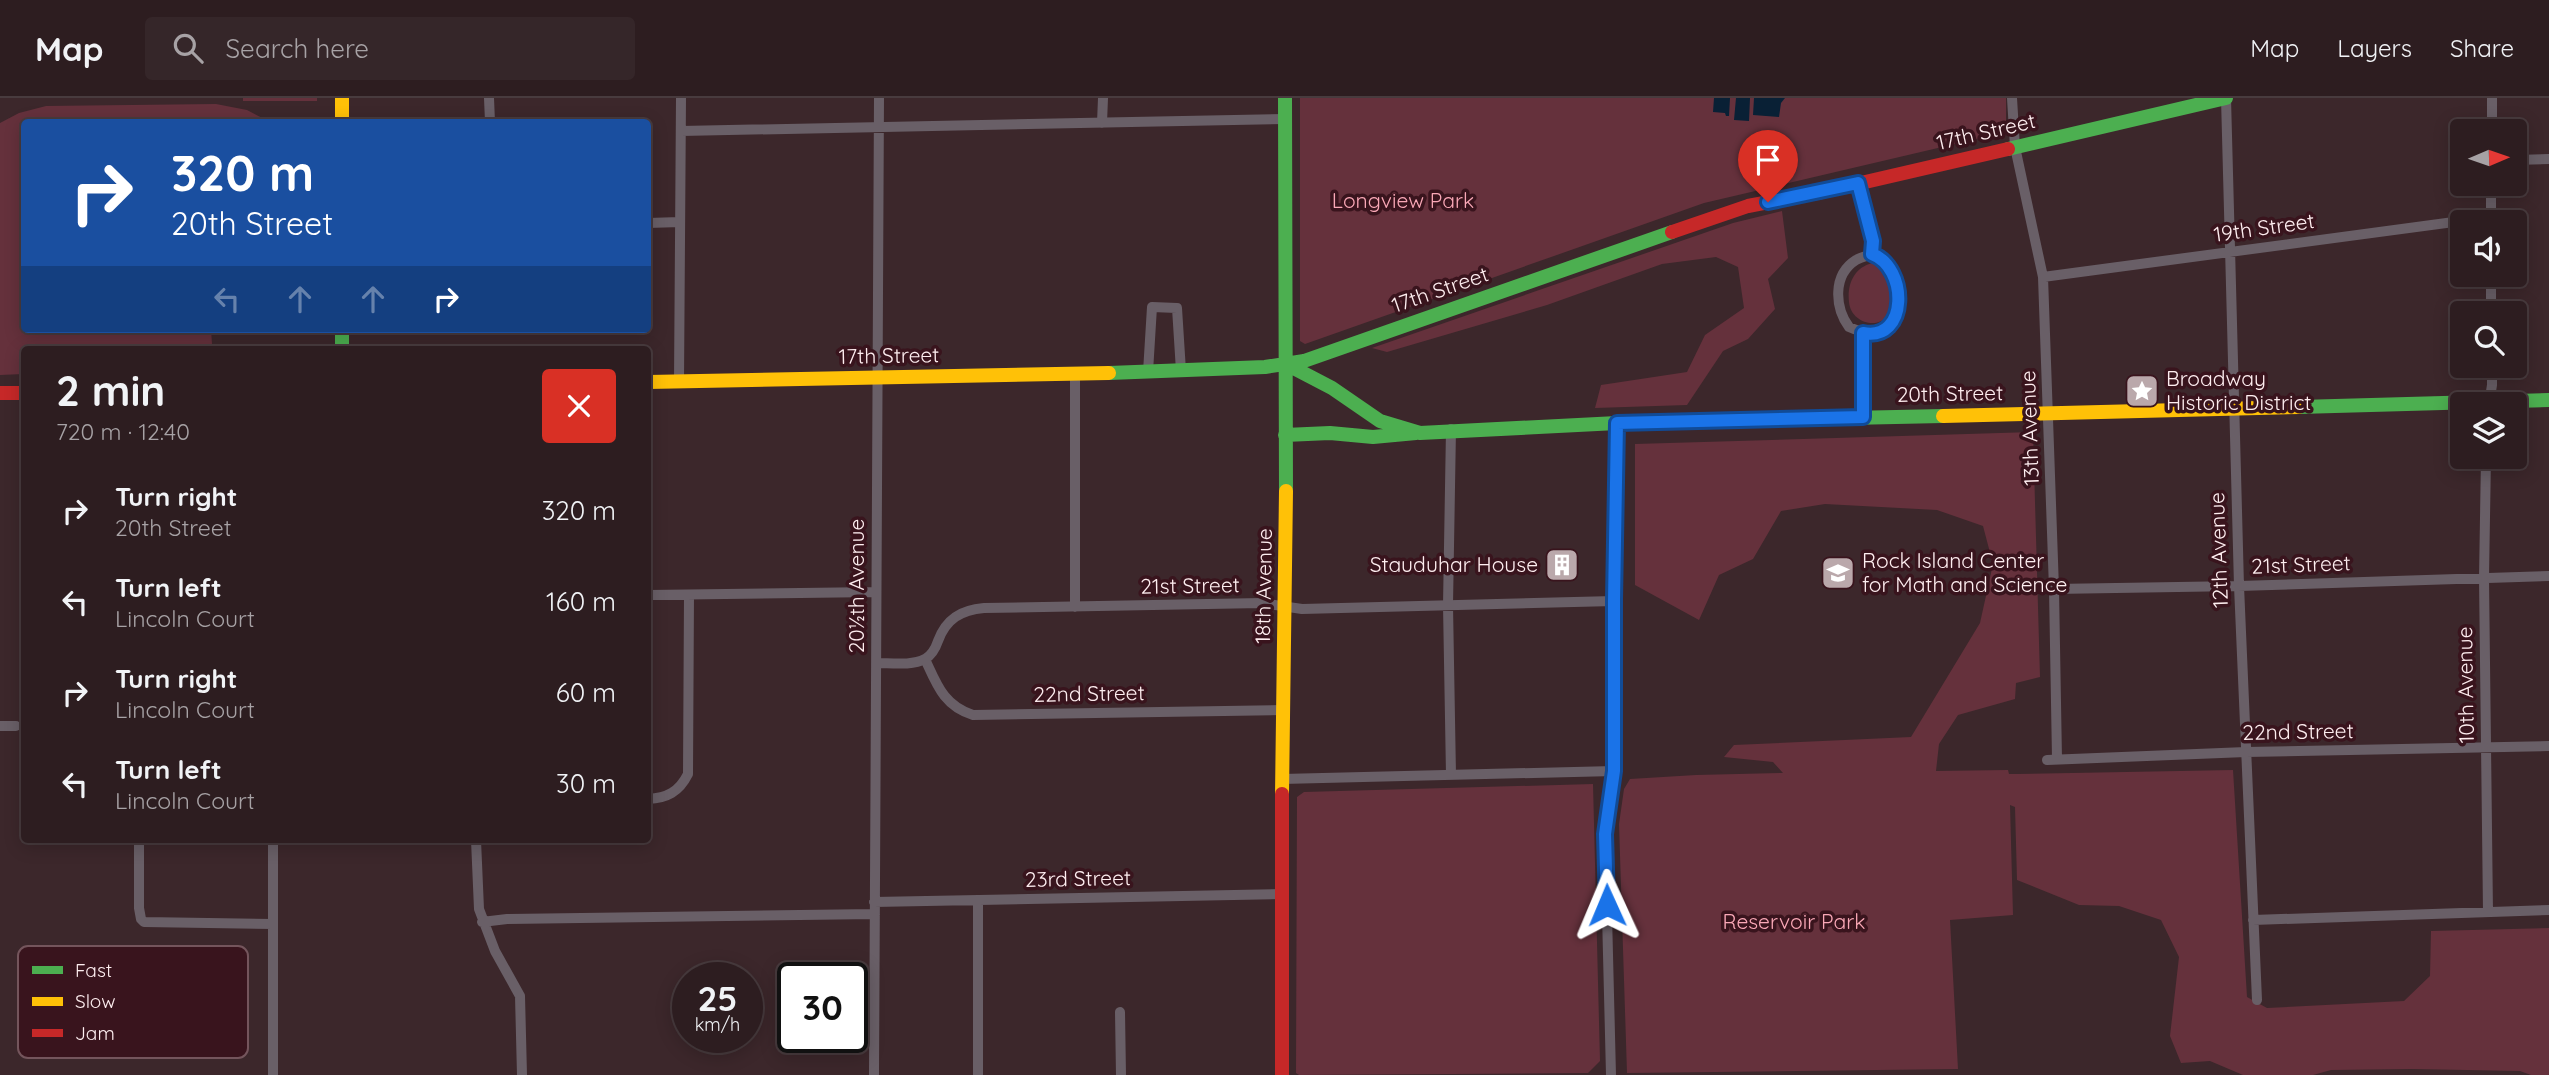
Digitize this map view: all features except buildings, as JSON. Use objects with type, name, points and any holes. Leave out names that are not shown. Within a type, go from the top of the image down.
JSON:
[{"type":"street","points":[[342,98],[342,119]]},
{"type":"street","points":[[489,98],[489,119]]},
{"type":"street","points":[[679,382],[681,98]]},
{"type":"street","name":"20½th Avenue","points":[[874,1075],[879,98]]},
{"type":"street","points":[[1102,123],[1103,98]]},
{"type":"street","name":"18th Avenue","points":[[1282,1075],[1282,779],[1286,607],[1285,98]]},
{"type":"street","name":"13th Avenue","points":[[2012,98],[2015,147],[2043,277],[2054,589],[2052,759]]},
{"type":"street","name":"17th Street","points":[[651,382],[1181,371],[1265,367],[1304,361],[1748,206],[2226,98]]},
{"type":"street","name":"12th Avenue","points":[[2226,98],[2239,586],[2258,1000]]},
{"type":"street","points":[[2492,98],[2492,119]]},
{"type":"street","points":[[681,131],[1284,119]]},
{"type":"street","points":[[2527,160],[2549,159]]},
{"type":"street","points":[[1858,183],[1873,241],[1872,254]]},
{"type":"street","points":[[651,223],[680,222]]},
{"type":"street","name":"19th Street","points":[[2043,277],[2450,225]]},
{"type":"street","points":[[1872,254],[1887,263],[1893,275],[1898,292],[1898,312],[1893,323],[1876,333],[1863,333],[1849,327],[1838,309],[1837,299],[1840,281],[1849,267],[1856,260],[1872,254]]},
{"type":"street","points":[[1148,372],[1152,307],[1177,308],[1181,371]]},
{"type":"street","points":[[1863,333],[1863,417]]},
{"type":"street","name":"20th Street","points":[[1286,364],[1332,388],[1380,421],[1420,433],[1451,429],[1617,423],[2450,404]]},
{"type":"street","points":[[1075,373],[1075,607]]},
{"type":"street","points":[[0,393],[21,393]]},
{"type":"street","name":"20th Street","points":[[2527,401],[2549,400]]},
{"type":"street","points":[[1611,1075],[1605,834],[1614,771],[1617,423]]},
{"type":"street","points":[[1451,429],[1448,605],[1451,775]]},
{"type":"street","points":[[1285,435],[1330,433],[1373,437],[1420,433]]},
{"type":"street","name":"10th Avenue","points":[[2486,469],[2484,578],[2488,912]]},
{"type":"street","name":"21st Street","points":[[2054,589],[2549,576]]},
{"type":"street","points":[[651,595],[876,592]]},
{"type":"street","points":[[651,799],[670,796],[688,774],[689,595]]},
{"type":"street","name":"21st Street","points":[[925,659],[935,648],[949,621],[963,612],[984,608],[1262,603],[1302,609],[1614,601]]},
{"type":"street","points":[[876,663],[904,663],[925,659]]},
{"type":"street","name":"22nd Street","points":[[925,659],[949,702],[973,715],[1283,710]]},
{"type":"street","points":[[0,726],[16,726]]},
{"type":"street","name":"22nd Street","points":[[2052,759],[2549,746]]},
{"type":"street","points":[[1282,779],[1614,771]]},
{"type":"street","points":[[139,843],[139,908],[144,922],[273,924]]},
{"type":"street","points":[[273,843],[273,1075]]},
{"type":"street","points":[[476,843],[482,922],[520,996],[522,1075]]},
{"type":"street","name":"23rd Street","points":[[482,922],[507,919],[874,908],[978,900],[1283,894]]},
{"type":"street","points":[[978,900],[978,1075]]},
{"type":"street","points":[[2253,920],[2549,910]]},
{"type":"street","points":[[1120,1013],[1121,1075]]},
{"type":"green space","points":[[243,98],[317,98],[317,101],[243,101]]},
{"type":"green space","name":"Longview Park","points":[[1300,98],[2006,98],[2006,132],[1704,203],[1305,344],[1300,341]]},
{"type":"green space","points":[[216,104],[247,110],[264,119],[21,119],[21,333],[211,333],[210,346],[21,346],[21,374],[0,375],[0,123],[19,113],[46,106]]},
{"type":"green space","points":[[1782,211],[1788,258],[1768,279],[1775,309],[1748,339],[1723,351],[1687,405],[1595,408],[1601,385],[1687,372],[1705,335],[1744,308],[1738,267],[1716,257],[1662,264],[1547,305],[1387,352],[1372,348],[1733,223]]},
{"type":"green space","points":[[1872,263],[1888,278],[1893,300],[1885,319],[1873,323],[1860,320],[1849,302],[1853,278],[1866,265]]},
{"type":"green space","name":"Reservoir Park","points":[[2033,432],[2040,677],[2016,683],[2015,699],[1958,715],[1939,744],[1936,771],[2008,770],[2009,774],[2017,774],[2233,770],[2247,997],[2267,1008],[2404,1001],[2430,976],[2431,931],[2549,928],[2549,1075],[2531,1075],[2520,1071],[2413,1069],[2331,1070],[2313,1075],[2243,1075],[2210,1061],[2181,1063],[2170,1036],[2179,957],[2161,920],[2119,906],[2079,905],[2017,880],[2015,807],[2010,805],[2013,915],[1950,920],[1958,1069],[1627,1073],[1619,824],[1624,789],[1630,779],[1783,773],[1773,762],[1724,757],[1734,745],[1911,737],[1980,623],[1993,564],[1983,526],[1937,510],[1825,504],[1781,511],[1753,559],[1719,575],[1699,620],[1635,585],[1635,444]]},
{"type":"green space","points":[[1593,784],[1600,1061],[1588,1073],[1296,1073],[1297,797],[1304,792]]},
{"type":"water","points":[[1714,98],[1730,98],[1729,116],[1713,112]]},
{"type":"water","points":[[1736,98],[1750,98],[1749,121],[1734,120]]},
{"type":"water","points":[[1754,98],[1785,98],[1781,103],[1779,117],[1753,115]]},
{"type":"traffic: fast","points":[[1285,98],[1286,491]]},
{"type":"traffic: fast","points":[[2008,149],[2226,98]]},
{"type":"traffic: fast","points":[[1109,373],[1265,367],[1304,361],[1672,232]]},
{"type":"traffic: fast","points":[[342,333],[342,346]]},
{"type":"traffic: fast","points":[[1286,364],[1332,388],[1380,421],[1420,433],[1617,423],[1943,416]]},
{"type":"traffic: fast","points":[[2299,407],[2549,400]]},
{"type":"traffic: fast","points":[[1285,435],[1330,433],[1373,437],[1416,433]]},
{"type":"traffic: slow","points":[[342,98],[342,119]]},
{"type":"traffic: slow","points":[[651,382],[1109,373]]},
{"type":"traffic: slow","points":[[1943,416],[2299,407]]},
{"type":"traffic: slow","points":[[1282,794],[1286,491]]},
{"type":"traffic: jam","points":[[1672,232],[1748,206],[1822,192],[2008,149]]},
{"type":"traffic: jam","points":[[0,393],[21,393]]},
{"type":"traffic: jam","points":[[1282,794],[1282,1075]]},
{"type":"place","name":"Broadway Historic District","points":[[2142,391]]},
{"type":"place","name":"Stauduhar House","points":[[1562,565]]},
{"type":"place","name":"Rock Island Center for Math and Science","points":[[1838,573]]},
{"type":"route","points":[[1607,905],[1605,834],[1614,771],[1617,423],[1863,417],[1863,333],[1876,333],[1888,326],[1893,323],[1898,312],[1898,292],[1893,275],[1887,263],[1880,256],[1872,254],[1873,241],[1858,183],[1768,202]]}]
